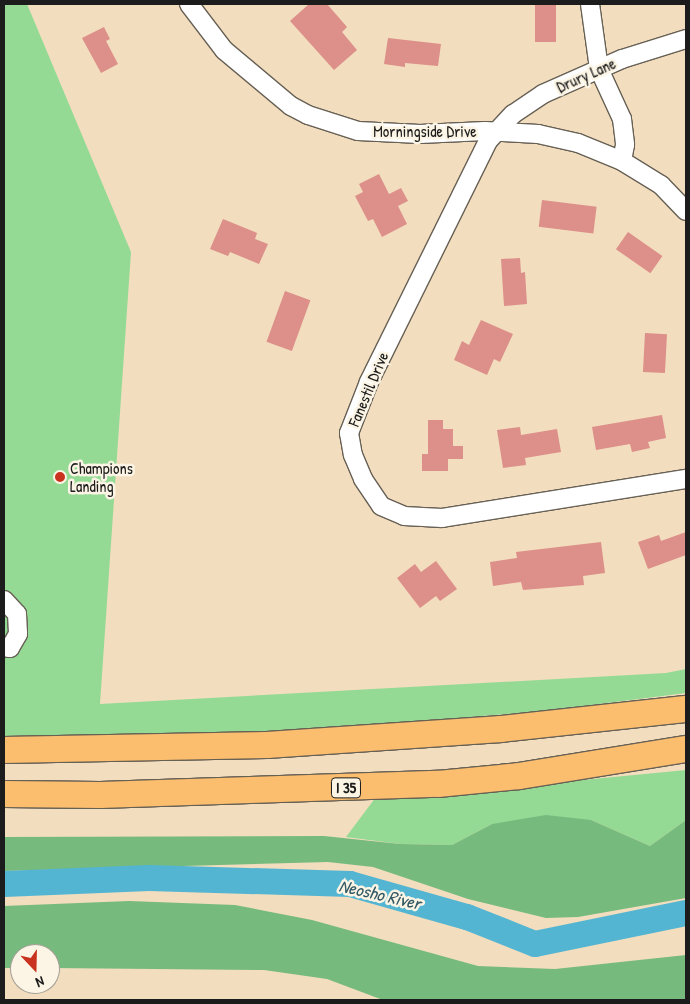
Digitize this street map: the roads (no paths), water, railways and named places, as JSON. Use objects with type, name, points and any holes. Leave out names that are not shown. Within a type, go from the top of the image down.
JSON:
[{"type":"highway","points":[[4,750],[267,745],[500,729],[686,709]]},
{"type":"highway","name":"I 35","points":[[4,794],[100,795],[438,784],[519,776],[686,749]]},
{"type":"street","name":"Morningside Drive","points":[[189,4],[224,50],[291,106],[308,114],[358,131],[420,134],[497,131],[538,134],[578,143],[622,161],[662,185],[686,211]]},
{"type":"street","points":[[590,4],[599,69],[622,119],[625,145],[622,161]]},
{"type":"street","name":"Drury Lane","points":[[497,131],[513,114],[543,94],[599,69],[686,38]]},
{"type":"street","name":"Fanestil Drive","points":[[497,131],[488,141],[369,382],[349,433],[353,455],[363,479],[381,506],[404,516],[442,518],[686,479]]},
{"type":"street","points":[[4,600],[17,614],[18,634],[10,648],[4,647]]},
{"type":"waterway","name":"Neosho River","points":[[4,884],[149,878],[350,884],[467,917],[535,944],[686,913]]},
{"type":"place","name":"Champions Landing","points":[[60,477]]}]
